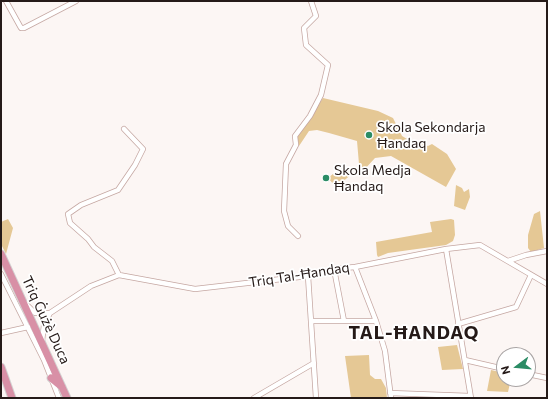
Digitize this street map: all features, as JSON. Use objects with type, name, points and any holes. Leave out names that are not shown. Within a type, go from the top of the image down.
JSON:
[{"type":"highway","name":"Triq Ġużè Duca","points":[[1,254],[64,388],[67,398]]},
{"type":"highway","points":[[1,368],[12,398]]},
{"type":"highway","points":[[51,378],[64,388]]},
{"type":"street","points":[[6,1],[21,28],[24,28],[76,1]]},
{"type":"street","points":[[298,236],[288,226],[284,211],[286,164],[296,145],[295,136],[310,116],[321,95],[328,65],[306,45],[304,28],[316,16],[311,1]]},
{"type":"street","points":[[42,342],[44,325],[50,313],[91,286],[119,275],[112,261],[94,247],[88,239],[70,223],[68,214],[80,205],[118,190],[135,165],[143,149],[124,129]]},
{"type":"street","name":"Triq Tal-Ħandaq","points":[[119,275],[195,289],[308,276],[334,269],[355,267],[446,249],[480,245],[547,284]]},
{"type":"street","points":[[355,267],[376,321],[385,351],[391,395],[471,397],[446,249]]},
{"type":"street","points":[[508,261],[526,255],[547,251]]},
{"type":"street","points":[[334,269],[344,321]]},
{"type":"street","name":"Triq Ġużè Duca","points":[[1,274],[28,327],[59,398]]},
{"type":"street","points":[[458,324],[516,307],[531,275]]},
{"type":"street","points":[[308,276],[316,398]]},
{"type":"street","points":[[22,300],[35,312],[50,313]]},
{"type":"street","points":[[312,321],[376,321]]},
{"type":"street","points":[[1,333],[28,327]]},
{"type":"street","points":[[465,360],[496,366]]},
{"type":"street","points":[[254,398],[314,363]]},
{"type":"street","points":[[536,376],[547,378]]},
{"type":"shaded area","name":"Skola Sekondarja Ħandaq","points":[[323,98],[378,111],[393,118],[402,136],[414,143],[420,143],[428,146],[432,144],[447,154],[456,169],[446,187],[391,156],[375,158],[364,170],[359,164],[357,141],[329,133],[317,130],[309,131],[299,146],[297,136]]},
{"type":"shaded area","points":[[344,165],[352,174],[336,187],[328,178]]},
{"type":"shaded area","points":[[456,185],[462,188],[464,192],[469,189],[470,197],[465,210],[454,206]]},
{"type":"shaded area","points":[[540,211],[544,248],[531,252],[528,248],[528,235],[534,214]]},
{"type":"shaded area","points":[[8,219],[13,228],[6,254],[1,244],[1,222]]},
{"type":"shaded area","points":[[451,219],[454,220],[455,235],[453,241],[446,245],[388,253],[378,257],[376,242],[432,232],[430,222]]},
{"type":"shaded area","points":[[457,345],[463,369],[442,370],[438,347]]},
{"type":"shaded area","points":[[369,355],[370,375],[375,379],[381,379],[386,388],[387,398],[351,398],[345,356]]},
{"type":"shaded area","points":[[491,370],[496,371],[496,387],[509,387],[508,392],[487,391]]},
{"type":"place","name":"Skola Sekondarja Ħandaq","points":[[369,135]]},
{"type":"place","name":"Skola Medja Ħandaq","points":[[326,178]]},
{"type":"district","name":"TAL-ĦANDAQ","points":[[414,333]]}]
